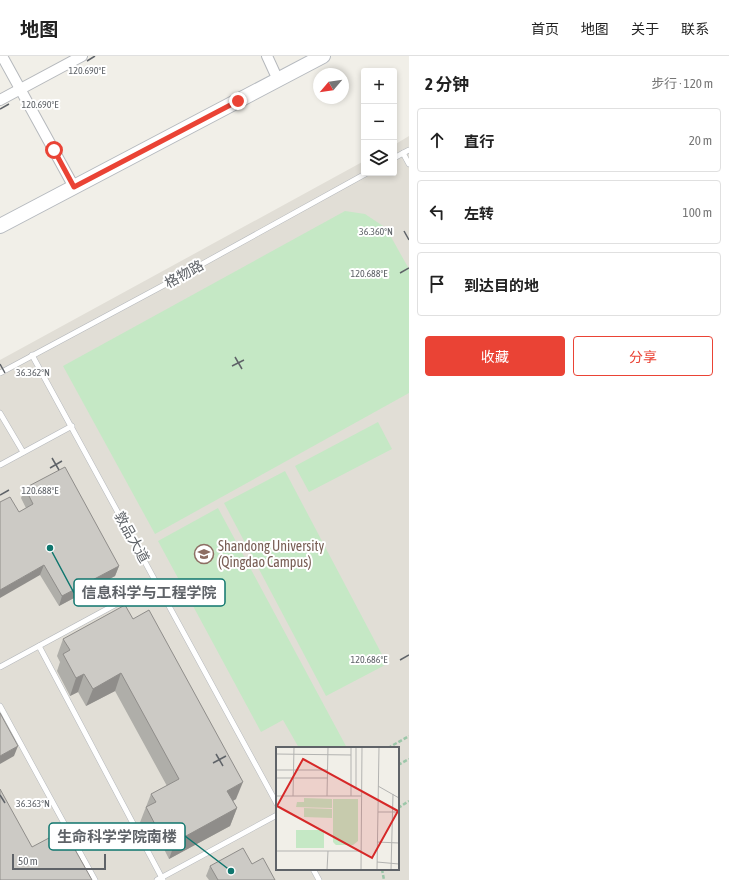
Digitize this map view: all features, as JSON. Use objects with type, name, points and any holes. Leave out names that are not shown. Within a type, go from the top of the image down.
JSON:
[{"type":"main road","points":[[0,226],[323,56]]},
{"type":"street","points":[[2,56],[74,187]]},
{"type":"street","points":[[0,100],[82,56]]},
{"type":"street","points":[[267,56],[278,80]]},
{"type":"lane","points":[[397,156],[409,150]]},
{"type":"lane","points":[[403,153],[409,164]]},
{"type":"lane","name":"格物路","points":[[0,373],[166,284],[362,176]]},
{"type":"lane","name":"敦品大道","points":[[32,355],[276,802]]},
{"type":"lane","points":[[1,417],[23,452]]},
{"type":"lane","points":[[0,465],[72,426]]},
{"type":"lane","points":[[0,667],[157,582]]},
{"type":"lane","points":[[39,646],[161,879],[276,816]]},
{"type":"lane","points":[[0,706],[95,880]]},
{"type":"lane","points":[[313,870],[318,880]]},
{"type":"path","points":[[390,747],[409,736]]},
{"type":"path","points":[[399,764],[409,759]]},
{"type":"path","points":[[399,807],[409,801]]},
{"type":"path","points":[[382,870],[384,880]]},
{"type":"shaded area","name":"Shandong University (Qingdao Campus)","points":[[409,136],[409,880],[0,880],[0,360],[361,163],[361,176],[397,176],[397,143]]},
{"type":"green space","points":[[345,211],[365,214],[386,228],[409,269],[409,393],[155,534],[63,366]]},
{"type":"green space","points":[[378,422],[392,449],[309,492],[295,466]]},
{"type":"green space","points":[[285,471],[387,664],[326,696],[224,503]]},
{"type":"green space","points":[[218,508],[346,747],[298,747],[283,720],[261,732],[158,541]]},
{"type":"building","points":[[65,467],[119,566],[62,596],[44,565],[0,590],[0,502],[10,497],[19,512],[33,504],[25,488]]},
{"type":"building","points":[[125,605],[133,619],[149,610],[243,782],[227,791],[237,808],[175,842],[168,827],[159,832],[146,807],[156,802],[151,794],[179,779],[121,673],[93,689],[84,674],[76,678],[63,654],[70,650],[63,639]]},
{"type":"building","points":[[0,713],[18,746],[0,756]]},
{"type":"building","points":[[0,789],[32,847],[64,830],[92,880],[0,880]]},
{"type":"building","points":[[243,848],[252,864],[263,858],[275,880],[218,880],[210,866]]},
{"type":"place","name":"信息科学与工程学院","points":[[50,548]]},
{"type":"place","name":"Shandong University (Qingdao Campus)","points":[[204,554]]},
{"type":"place","name":"生命科学学院南楼","points":[[231,871]]},
{"type":"route","points":[[54,150],[74,187],[238,101]]}]
